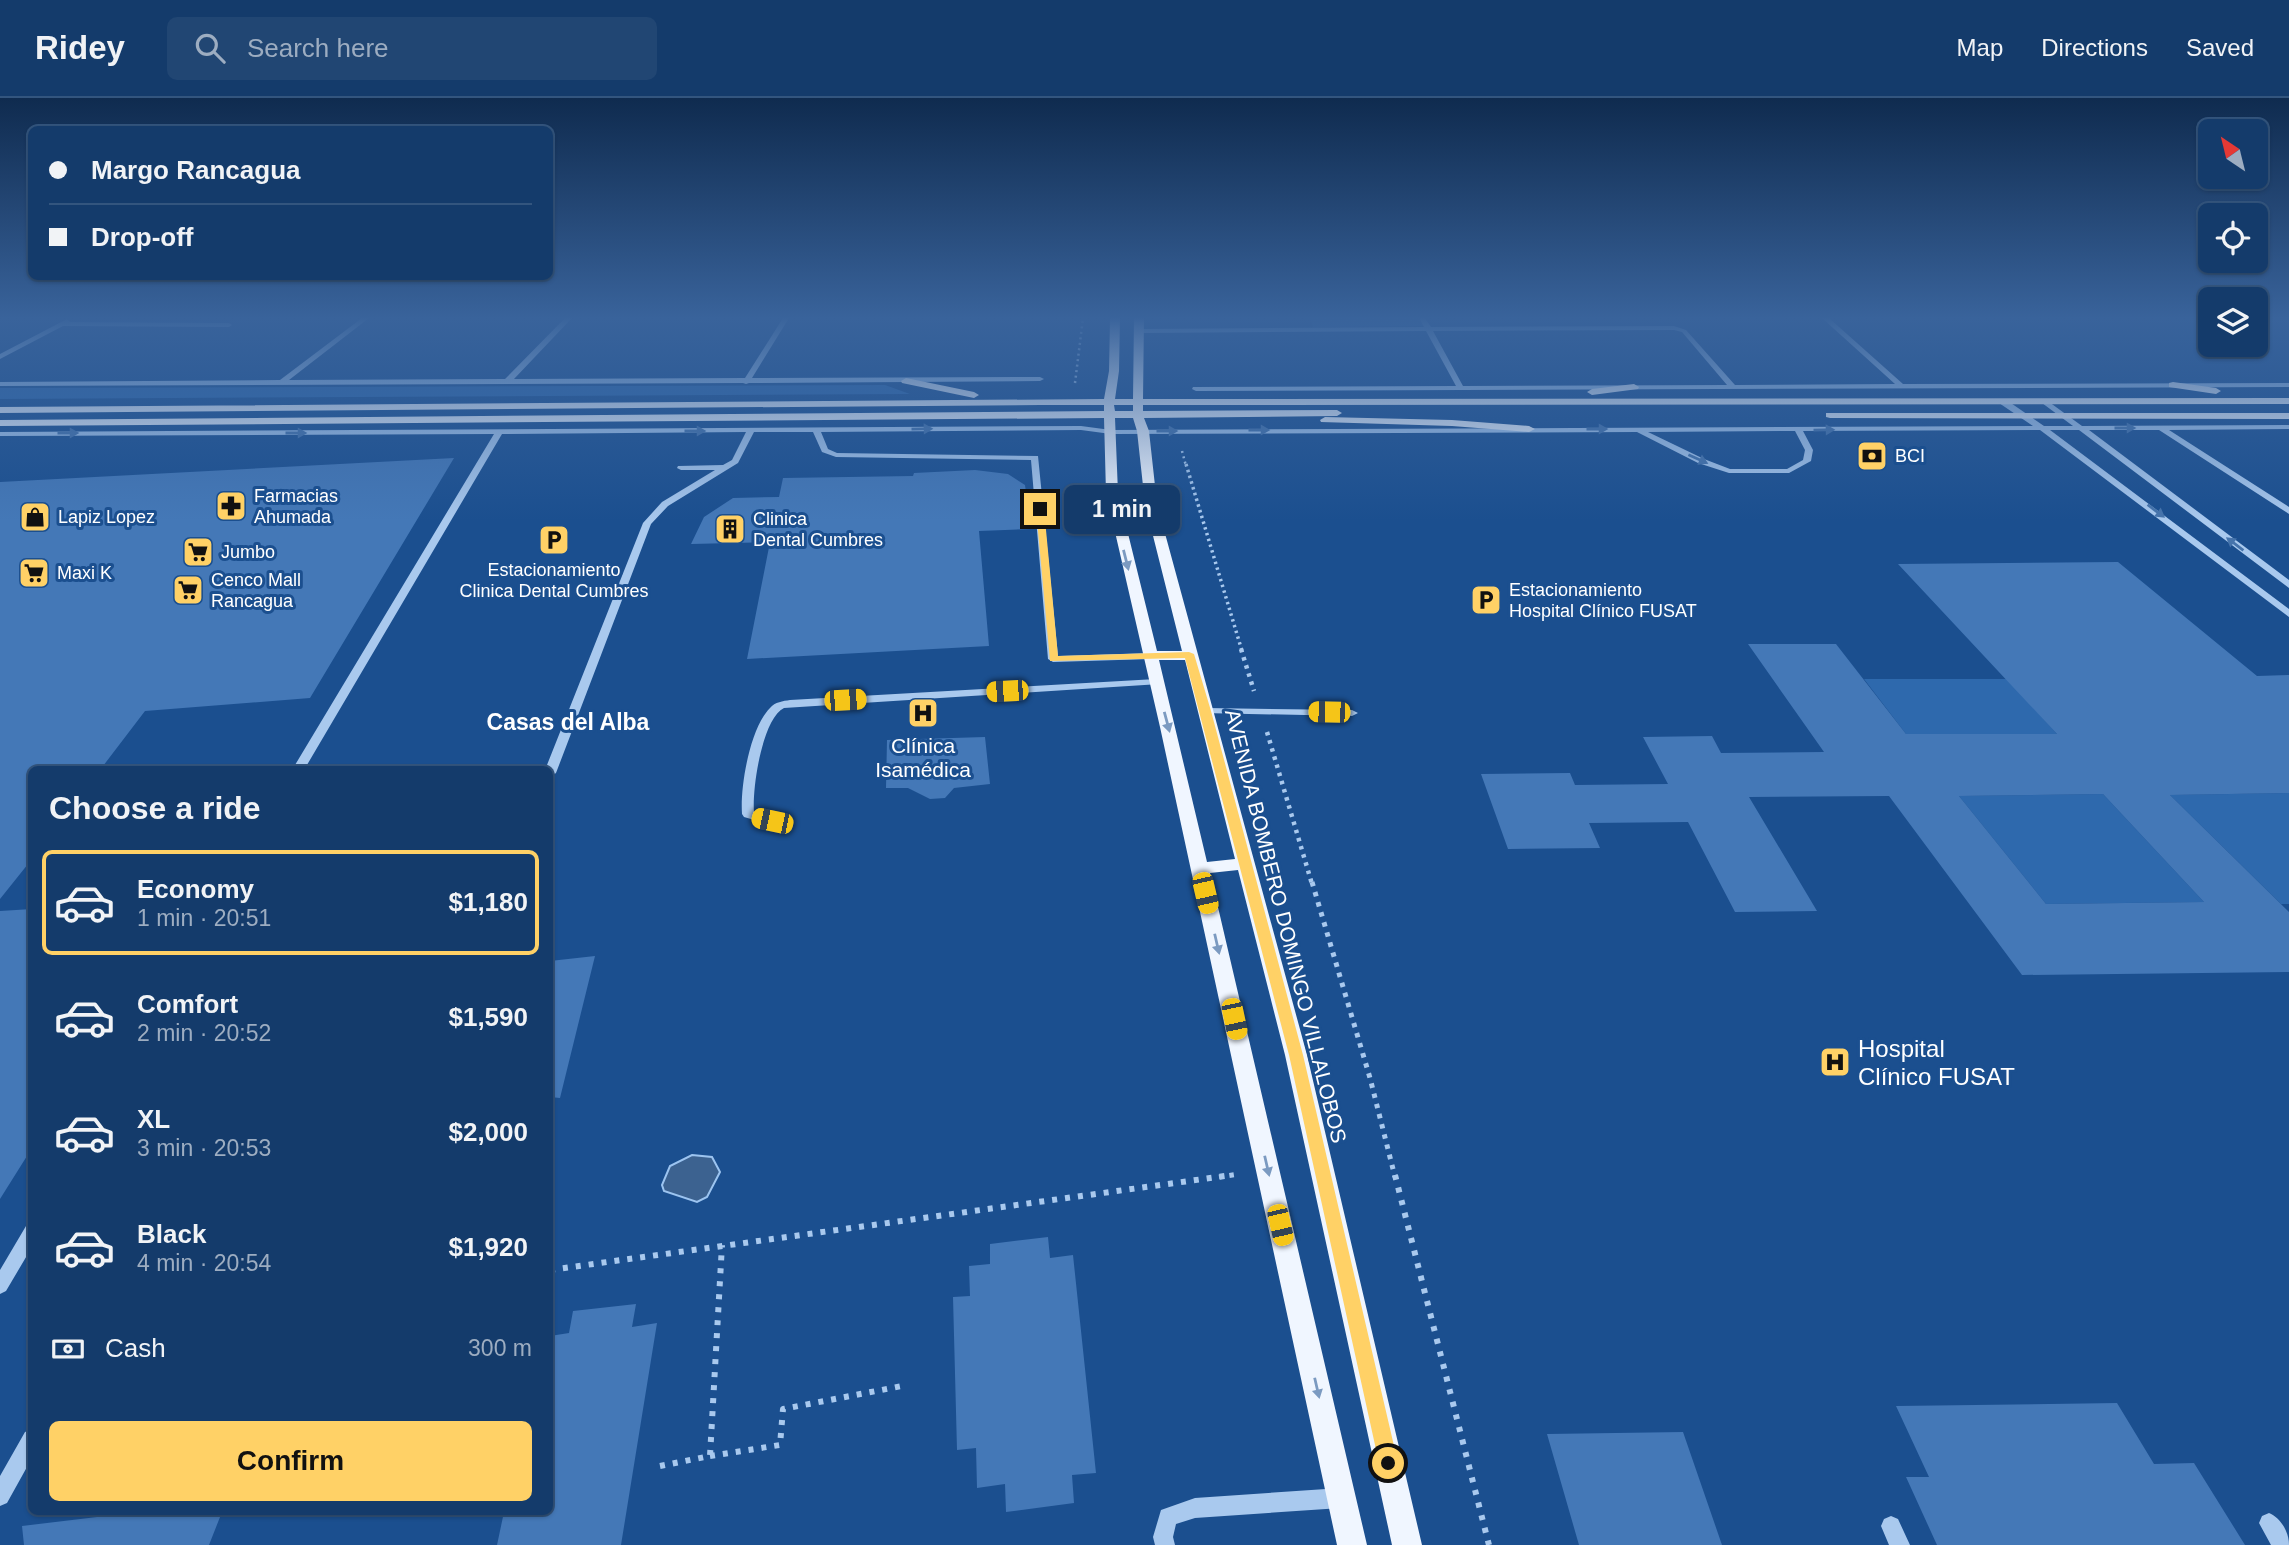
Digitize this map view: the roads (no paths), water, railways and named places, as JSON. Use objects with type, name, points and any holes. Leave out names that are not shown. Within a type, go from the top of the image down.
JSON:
[{"type":"main road","points":[[928,386],[985,397],[1040,402]]},
{"type":"main road","points":[[1111,386],[1108,415],[1111,432],[1112,493],[1200,868],[1352,1545]]},
{"type":"main road","name":"AVENIDA BOMBERO DOMINGO VILLALOBOS","points":[[1138,386],[1138,415],[1143,431],[1151,504],[1296,1055],[1407,1545]]},
{"type":"main road","points":[[2178,386],[2289,393]]},
{"type":"main road","points":[[1389,402],[1424,397],[1598,392],[1634,387]]},
{"type":"main road","points":[[0,410],[1040,402],[2289,401]]},
{"type":"main road","points":[[1283,414],[1333,421],[1452,423],[1529,429]]},
{"type":"main road","points":[[0,423],[1283,414],[1706,414]]},
{"type":"main road","points":[[1816,415],[2289,415]]},
{"type":"main road","points":[[908,416],[995,429]]},
{"type":"main road","points":[[530,431],[706,418],[788,423],[836,430]]},
{"type":"main road","points":[[1151,656],[1189,654]]},
{"type":"main road","points":[[1200,868],[1246,864]]},
{"type":"street","points":[[1196,389],[2030,386]]},
{"type":"street","points":[[2002,401],[2042,427],[2289,614]]},
{"type":"street","points":[[2045,401],[2289,585]]},
{"type":"street","points":[[0,434],[1081,428],[1111,432],[2289,427]]},
{"type":"street","points":[[2160,428],[2289,511]]},
{"type":"street","points":[[816,430],[825,450],[836,455],[1034,457],[1053,659],[1151,656]]},
{"type":"street","points":[[1636,430],[1701,461],[1730,471],[1789,471],[1807,461],[1809,450],[1798,430]]},
{"type":"street","points":[[553,766],[647,523],[665,504],[735,461],[751,431]]},
{"type":"street","points":[[300,766],[499,432]]},
{"type":"street","points":[[0,442],[35,433]]},
{"type":"street","points":[[681,468],[724,467]]},
{"type":"street","points":[[2220,561],[2258,562]]},
{"type":"street","points":[[772,821],[748,814],[745,802],[761,738],[776,706],[790,702],[1156,682]]},
{"type":"street","points":[[1206,711],[1352,713]]},
{"type":"street","points":[[0,1286],[28,1238]]},
{"type":"street","points":[[0,1496],[28,1445]]},
{"type":"street","points":[[1165,1545],[1163,1537],[1168,1517],[1195,1508],[1341,1498]]},
{"type":"street","points":[[2269,1524],[2283,1545]]},
{"type":"place","name":"BCI","points":[[1872,456]]},
{"type":"place","name":"Farmacias Ahumada","points":[[231,506]]},
{"type":"place","name":"Lapiz Lopez","points":[[35,517]]},
{"type":"place","name":"Clinica Dental Cumbres","points":[[730,529]]},
{"type":"place","name":"Estacionamiento Clinica Dental Cumbres","points":[[554,540]]},
{"type":"place","name":"Jumbo","points":[[198,552]]},
{"type":"place","name":"Maxi K","points":[[34,573]]},
{"type":"place","name":"Cenco Mall Rancagua","points":[[188,590]]},
{"type":"place","name":"Estacionamiento Hospital Clínico FUSAT","points":[[1486,600]]},
{"type":"place","name":"Clínica Isamédica","points":[[923,713]]},
{"type":"place","name":"Hospital Clínico FUSAT","points":[[1835,1062]]},
{"type":"district","name":"Casas del Alba","points":[[568,722]]}]
